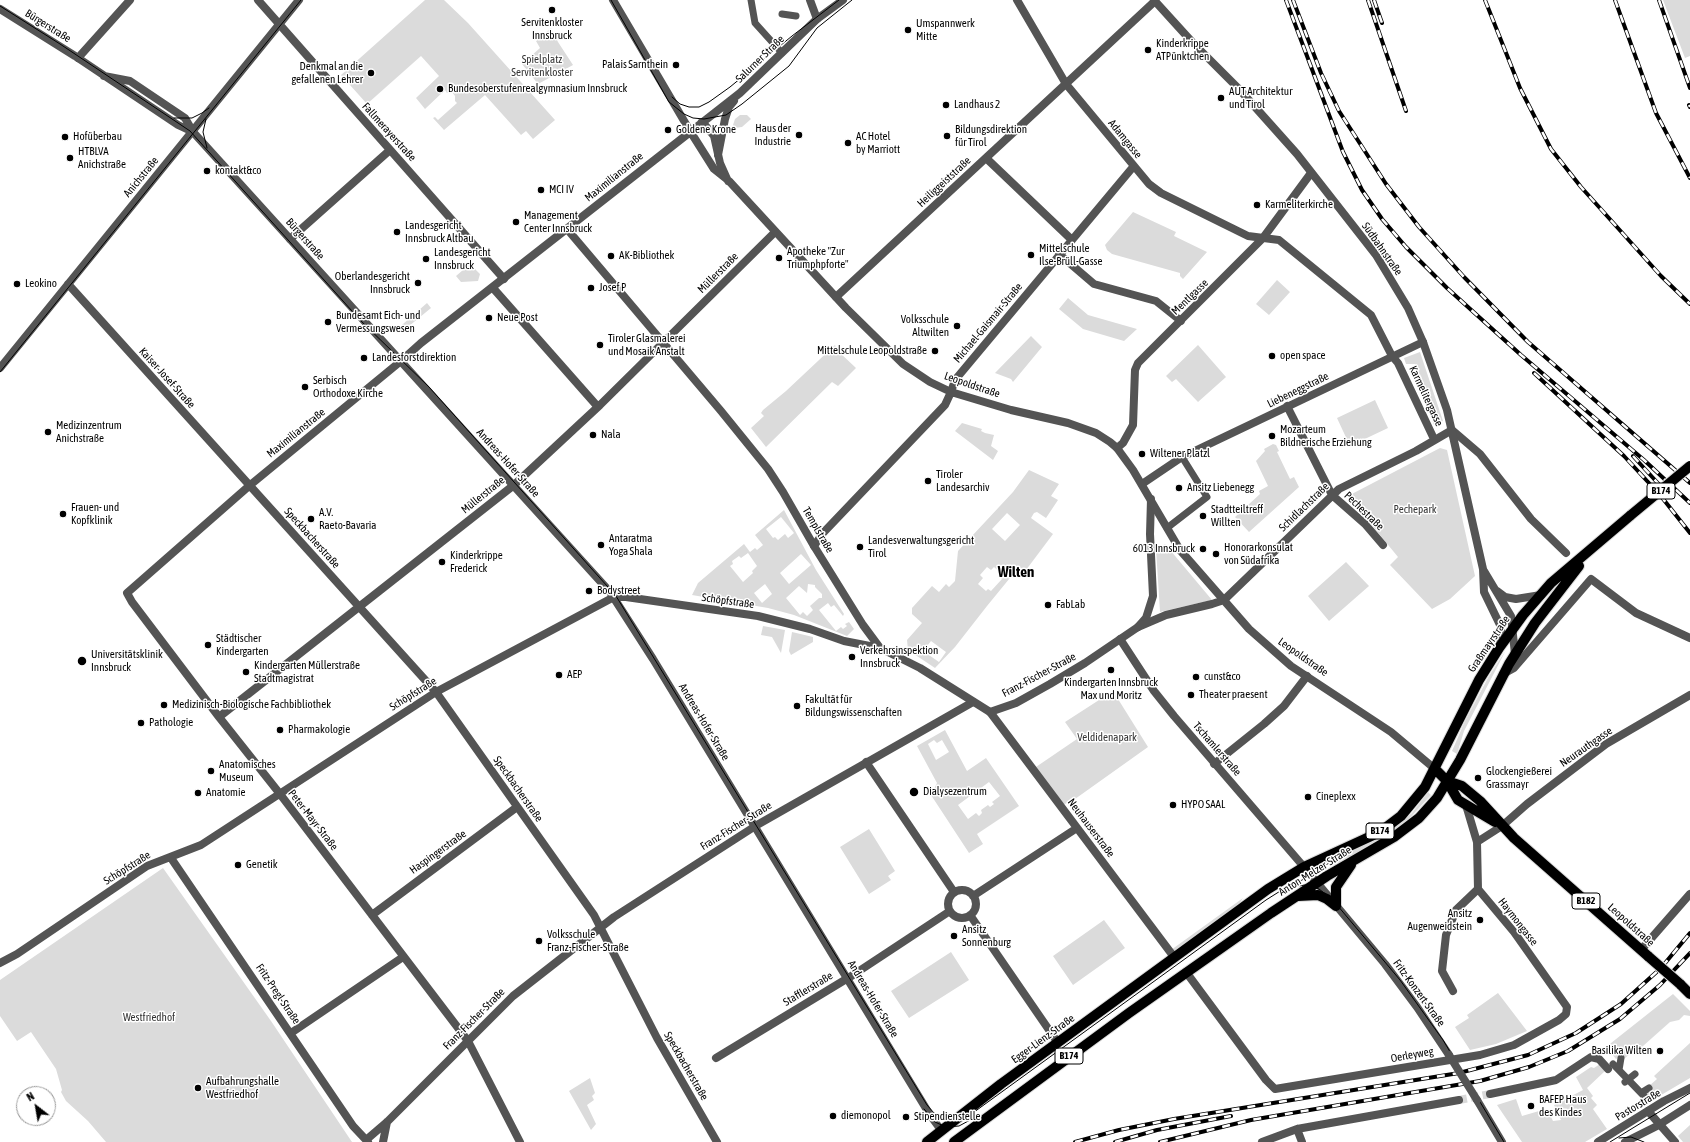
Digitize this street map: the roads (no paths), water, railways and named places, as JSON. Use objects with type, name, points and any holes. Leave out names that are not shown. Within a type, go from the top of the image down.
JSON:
[{"type":"main road","name":"Graßmayrstraße","points":[[1435,769],[1468,700],[1499,648],[1551,583],[1590,552],[1631,515],[1690,466]]},
{"type":"main road","name":"Graßmayrstraße","points":[[1447,781],[1461,758],[1502,675],[1515,654],[1544,611],[1590,552]]},
{"type":"main road","name":"Leopoldstraße","points":[[1435,769],[1447,781],[1458,800],[1502,826]]},
{"type":"main road","name":"Anton-Melzer-Straße","points":[[1174,957],[1256,897],[1304,867],[1373,835],[1394,822],[1416,800],[1435,769]]},
{"type":"main road","name":"Leopoldstraße","points":[[1447,781],[1462,786],[1480,801],[1502,826],[1690,994]]},
{"type":"main road","name":"Anton-Melzer-Straße","points":[[1186,972],[1294,897],[1412,825],[1432,804],[1447,781]]},
{"type":"main road","points":[[1336,906],[1336,887],[1354,860]]},
{"type":"main road","points":[[1294,897],[1318,895],[1327,899],[1336,906]]},
{"type":"main road","name":"Egger-Lienz-Straße","points":[[927,1142],[941,1130],[1174,957]]},
{"type":"main road","name":"B174","points":[[954,1142],[1186,972]]},
{"type":"main road","points":[[941,1130],[954,1142]]},
{"type":"street","points":[[78,58],[130,0]]},
{"type":"street","name":"Fallmerayerstraße","points":[[258,0],[504,280]]},
{"type":"street","name":"Anichstraße","points":[[0,368],[299,0]]},
{"type":"street","name":"Leopoldstraße","points":[[613,0],[714,169],[729,181],[836,297],[907,367],[930,382],[950,392],[1011,410],[1068,423],[1101,436],[1117,448],[1142,484],[1180,550],[1265,645],[1307,676],[1391,732],[1435,769]]},
{"type":"street","points":[[751,0],[755,23],[782,53]]},
{"type":"street","points":[[810,0],[817,19]]},
{"type":"street","name":"Salurner Straße","points":[[690,131],[740,93],[817,19],[843,0]]},
{"type":"street","name":"Adamgasse","points":[[1017,0],[1066,84],[1133,167],[1149,184],[1161,193],[1248,236],[1264,238]]},
{"type":"street","name":"Heiliggeiststraße","points":[[836,297],[1155,1]]},
{"type":"street","name":"Südbahnstraße","points":[[1155,1],[1193,43],[1243,94],[1297,154],[1376,255],[1408,308],[1423,342],[1440,388],[1452,430],[1483,569]]},
{"type":"street","name":"Bürgerstraße","points":[[0,9],[78,58],[178,126],[193,132],[401,361]]},
{"type":"street","points":[[782,14],[796,16]]},
{"type":"street","points":[[718,155],[726,115],[729,107],[740,93]]},
{"type":"street","name":"Leopoldstraße","points":[[701,123],[705,125],[714,136],[718,155],[729,181]]},
{"type":"street","name":"Maximilianstraße","points":[[127,593],[249,486],[421,343],[504,280],[690,131]]},
{"type":"street","points":[[290,239],[390,150]]},
{"type":"street","points":[[986,158],[1072,240]]},
{"type":"street","name":"Michael-Gaismair-Straße","points":[[814,546],[823,533],[945,405],[954,380],[1133,167]]},
{"type":"street","name":"Mentlgasse","points":[[1117,448],[1123,444],[1133,425],[1137,365],[1264,238],[1311,173]]},
{"type":"street","name":"Templstraße","points":[[567,229],[721,411],[768,469],[814,546],[880,648],[932,675],[973,702]]},
{"type":"street","name":"Müllerstraße","points":[[219,717],[514,485],[598,406],[775,232]]},
{"type":"street","name":"Karmelitergasse","points":[[1264,238],[1280,240],[1371,315],[1392,356],[1398,363],[1434,439],[1452,430],[1480,454],[1530,519],[1566,553]]},
{"type":"street","points":[[1059,254],[1094,284],[1156,302],[1181,320]]},
{"type":"street","name":"Kaiser-Josef-Straße","points":[[68,284],[249,486]]},
{"type":"street","points":[[493,288],[598,406]]},
{"type":"street","name":"Liebeneggstraße","points":[[1142,484],[1182,457],[1423,342]]},
{"type":"street","name":"Andreas-Hofer-Straße","points":[[401,361],[614,597],[848,978],[930,1115],[941,1130]]},
{"type":"street","name":"Pechestraße","points":[[1287,406],[1332,495],[1365,524],[1383,545]]},
{"type":"street","name":"Schidlachstraße","points":[[1224,600],[1339,489],[1416,451],[1434,439]]},
{"type":"street","points":[[1167,528],[1206,497],[1182,457]]},
{"type":"street","name":"Speckbacherstraße","points":[[249,486],[436,692],[594,915],[657,1038],[717,1142]]},
{"type":"street","name":"Franz-Fischer-Straße","points":[[1138,627],[1146,618],[1153,596],[1150,534],[1151,499]]},
{"type":"street","points":[[1483,569],[1510,616],[1513,629],[1515,654]]},
{"type":"street","points":[[1483,569],[1484,592],[1499,622],[1502,632],[1499,648]]},
{"type":"street","name":"Graßmayrstraße","points":[[1502,675],[1514,668],[1591,579],[1636,613],[1690,638]]},
{"type":"street","points":[[1495,589],[1505,597],[1516,599],[1541,595]]},
{"type":"street","name":"Peter-Mayr-Straße","points":[[127,593],[132,602],[219,717],[280,794],[468,1041],[520,1142]]},
{"type":"street","name":"Schöpfstraße","points":[[0,963],[18,954],[147,866],[171,858],[201,845],[436,692],[614,597],[626,597],[758,616],[810,629],[844,641],[880,648]]},
{"type":"street","name":"Franz-Fischer-Straße","points":[[990,712],[1016,703],[1050,684],[1138,627],[1166,615],[1224,600]]},
{"type":"street","name":"Tschamlerstraße","points":[[1120,639],[1154,691],[1214,764],[1304,867]]},
{"type":"street","points":[[1214,764],[1284,706],[1307,676]]},
{"type":"street","name":"Neurauthgasse","points":[[1502,826],[1527,804],[1606,744],[1690,695]]},
{"type":"street","points":[[973,702],[990,712]]},
{"type":"street","name":"Franz-Fischer-Straße","points":[[367,1141],[521,988],[600,928],[755,826],[973,702]]},
{"type":"street","name":"Neuhauserstraße","points":[[990,712],[1174,957]]},
{"type":"street","points":[[866,762],[954,892]]},
{"type":"street","points":[[1453,992],[1442,971],[1446,936],[1456,910],[1478,889],[1477,842],[1466,806]]},
{"type":"street","name":"Haspingerstraße","points":[[372,914],[517,808]]},
{"type":"street","points":[[1477,842],[1502,826]]},
{"type":"street","points":[[973,896],[1077,828]]},
{"type":"street","name":"Fritz-Pregl-Straße","points":[[171,858],[353,1126],[367,1141]]},
{"type":"street","name":"Fritz-Konzert-Straße","points":[[1304,867],[1405,990],[1449,1055],[1502,1142]]},
{"type":"street","name":"Haymongasse","points":[[1478,889],[1514,932],[1567,1007]]},
{"type":"street","points":[[966,891],[973,896],[976,904],[970,915],[962,918],[957,917],[950,911],[948,903],[954,892],[966,891]]},
{"type":"street","points":[[1641,950],[1690,894]]},
{"type":"street","name":"Stafflerstraße","points":[[716,1058],[848,978],[950,911]]},
{"type":"street","points":[[970,915],[1058,1043]]},
{"type":"street","points":[[291,1033],[403,957]]},
{"type":"street","name":"Oerleyweg","points":[[1186,972],[1271,1086],[1279,1089],[1498,1051],[1559,1020],[1566,1014],[1567,1007]]},
{"type":"street","points":[[1490,1094],[1556,1080],[1591,1057],[1620,1070],[1627,1081],[1642,1094],[1650,1088]]},
{"type":"street","points":[[1620,1070],[1621,1058]]},
{"type":"street","points":[[1627,1081],[1635,1074]]},
{"type":"street","name":"Pastorstraße","points":[[1598,1142],[1648,1111],[1690,1088]]},
{"type":"street","points":[[1262,1142],[1297,1129],[1458,1100]]},
{"type":"street","points":[[1625,1142],[1659,1125],[1690,1105]]},
{"type":"street","points":[[1648,1111],[1675,1142]]},
{"type":"street","points":[[383,1142],[387,1122]]},
{"type":"street","points":[[1297,1129],[1302,1142]]},
{"type":"tunnel","points":[[1459,1100],[1490,1094]]},
{"type":"tram line","points":[[0,372],[301,0]]},
{"type":"tram line","points":[[611,0],[669,102],[684,114],[693,118],[704,119],[726,115],[742,104],[789,66],[817,28],[852,0]]},
{"type":"tram line","points":[[672,97],[680,104],[689,107],[699,107],[709,102],[839,0]]},
{"type":"tram line","points":[[0,6],[60,44],[190,131],[361,321],[429,387],[616,596],[927,1105],[934,1113],[951,1120],[970,1115],[1266,900],[1285,888],[1305,885],[1319,889],[1332,899],[1400,980],[1443,1040],[1504,1142]]},
{"type":"tram line","points":[[174,118],[192,118],[209,108]]},
{"type":"tram line","points":[[206,119],[203,132],[207,148]]},
{"type":"tram line","points":[[1610,1142],[1690,1093]]},
{"type":"tram line","points":[[924,1109],[935,1122],[946,1127],[959,1126],[972,1119]]},
{"type":"tram line","points":[[1619,1138],[1631,1137],[1644,1142]]},
{"type":"railway","points":[[1286,0],[1343,152],[1362,190],[1382,219],[1406,247],[1447,288],[1521,355],[1644,460],[1690,503]]},
{"type":"railway","points":[[1293,0],[1321,73],[1339,111],[1386,184],[1419,227],[1464,277],[1528,342],[1690,483]]},
{"type":"railway","points":[[1368,0],[1406,111]]},
{"type":"railway","points":[[1374,0],[1382,23]]},
{"type":"railway","points":[[1485,0],[1520,88],[1551,149],[1581,187],[1661,276],[1690,304]]},
{"type":"railway","points":[[1615,0],[1656,113],[1690,178]]},
{"type":"railway","points":[[1659,0],[1690,88]]},
{"type":"railway","points":[[1534,373],[1624,456],[1660,495],[1690,533]]},
{"type":"railway","points":[[1633,456],[1665,491]]},
{"type":"railway","points":[[1075,1142],[1119,1130],[1174,1119],[1459,1073],[1528,1055],[1576,1033],[1621,1004],[1661,968],[1690,933]]},
{"type":"railway","points":[[1160,1142],[1251,1120],[1480,1081],[1529,1067],[1568,1051],[1620,1019],[1660,985],[1690,953]]},
{"type":"railway","points":[[1115,1142],[1157,1130],[1231,1116]]},
{"type":"place","name":"Servitenkloster Innsbruck","points":[[552,10]]},
{"type":"place","name":"Umspannwerk Mitte","points":[[908,30]]},
{"type":"place","name":"Kinderkrippe ATPünktchen","points":[[1148,50]]},
{"type":"place","name":"Palais Sarnthein","points":[[676,65]]},
{"type":"place","name":"Denkmal an die gefallenen Lehrer","points":[[371,73]]},
{"type":"place","name":"Bundesoberstufenrealgymnasium Innsbruck","points":[[440,89]]},
{"type":"place","name":"AUT Architektur und Tirol","points":[[1221,98]]},
{"type":"place","name":"Landhaus 2","points":[[946,105]]},
{"type":"place","name":"Goldene Krone","points":[[668,130]]},
{"type":"place","name":"Haus der Industrie","points":[[799,135]]},
{"type":"place","name":"Bildungsdirektion für Tirol","points":[[947,136]]},
{"type":"place","name":"Hofüberbau","points":[[65,137]]},
{"type":"place","name":"AC Hotel by Marriott","points":[[848,143]]},
{"type":"place","name":"HTBLVA Anichstraße","points":[[70,158]]},
{"type":"place","name":"kontakt&co","points":[[207,171]]},
{"type":"place","name":"MCI IV","points":[[541,190]]},
{"type":"place","name":"Karmeliterkirche","points":[[1257,205]]},
{"type":"place","name":"Management Center Innsbruck","points":[[516,222]]},
{"type":"place","name":"Landesgericht Innsbruck Altbau","points":[[397,232]]},
{"type":"place","name":"Mittelschule Ilse-Brüll-Gasse","points":[[1031,255]]},
{"type":"place","name":"AK-Bibliothek","points":[[611,256]]},
{"type":"place","name":"Apotheke \"Zur Triumphpforte\"","points":[[779,258]]},
{"type":"place","name":"Landesgericht Innsbruck","points":[[426,259]]},
{"type":"place","name":"Oberlandesgericht Innsbruck","points":[[418,283]]},
{"type":"place","name":"Leokino","points":[[17,284]]},
{"type":"place","name":"Josef P","points":[[591,288]]},
{"type":"place","name":"Neue Post","points":[[489,318]]},
{"type":"place","name":"Bundesamt Eich- und Vermessungswesen","points":[[328,322]]},
{"type":"place","name":"Volksschule Altwilten","points":[[957,326]]},
{"type":"place","name":"Tiroler Glasmalerei und Mosaik Anstalt","points":[[600,345]]},
{"type":"place","name":"Mittelschule Leopoldstraße","points":[[935,351]]},
{"type":"place","name":"open space","points":[[1272,356]]},
{"type":"place","name":"Landesforstdirektion","points":[[364,358]]},
{"type":"place","name":"Serbisch Orthodoxe Kirche","points":[[305,387]]},
{"type":"place","name":"Medizinzentrum Anichstraße","points":[[48,432]]},
{"type":"place","name":"Nala","points":[[593,435]]},
{"type":"place","name":"Mozarteum Bildnerische Erziehung","points":[[1272,436]]},
{"type":"place","name":"Wiltener Platzl","points":[[1142,454]]},
{"type":"place","name":"Tiroler Landesarchiv","points":[[928,481]]},
{"type":"place","name":"Ansitz Liebenegg","points":[[1179,488]]},
{"type":"place","name":"Frauen- und Kopfklinik","points":[[63,514]]},
{"type":"place","name":"Stadtteiltreff Willten","points":[[1203,516]]},
{"type":"place","name":"A.V. Raeto-Bavaria","points":[[311,519]]},
{"type":"place","name":"Antaratma Yoga Shala","points":[[601,545]]},
{"type":"place","name":"Landesverwaltungsgericht Tirol","points":[[860,547]]},
{"type":"place","name":"6013 Innsbruck","points":[[1203,549]]},
{"type":"place","name":"Honorarkonsulat von Südafrika","points":[[1216,554]]},
{"type":"place","name":"Kinderkrippe Frederick","points":[[442,562]]},
{"type":"place","name":"Bodystreet","points":[[589,591]]},
{"type":"place","name":"FabLab","points":[[1048,605]]},
{"type":"place","name":"Städtischer Kindergarten","points":[[208,645]]},
{"type":"place","name":"Verkehrsinspektion Innsbruck","points":[[852,657]]},
{"type":"place","name":"Universitätsklinik Innsbruck","points":[[82,661]]},
{"type":"place","name":"Kindergarten Innsbruck Max und Moritz","points":[[1111,670]]},
{"type":"place","name":"Kindergarten Müllerstraße Stadtmagistrat","points":[[246,672]]},
{"type":"place","name":"AEP","points":[[559,675]]},
{"type":"place","name":"cunst&co","points":[[1196,677]]},
{"type":"place","name":"Theater praesent","points":[[1191,695]]},
{"type":"place","name":"Medizinisch-Biologische Fachbibliothek","points":[[164,705]]},
{"type":"place","name":"Fakultät für Bildungswissenschaften","points":[[797,706]]},
{"type":"place","name":"Pathologie","points":[[141,723]]},
{"type":"place","name":"Pharmakologie","points":[[280,730]]},
{"type":"place","name":"Anatomisches Museum","points":[[211,771]]},
{"type":"place","name":"Glockengießerei Grassmayr","points":[[1478,778]]},
{"type":"place","name":"Dialysezentrum","points":[[914,792]]},
{"type":"place","name":"Anatomie","points":[[198,793]]},
{"type":"place","name":"Cineplexx","points":[[1308,797]]},
{"type":"place","name":"HYPO SAAL","points":[[1173,805]]},
{"type":"place","name":"Genetik","points":[[238,865]]},
{"type":"place","name":"Ansitz Augenweidstein","points":[[1480,920]]},
{"type":"place","name":"Ansitz Sonnenburg","points":[[954,936]]},
{"type":"place","name":"Volksschule Franz-Fischer-Straße","points":[[539,941]]},
{"type":"place","name":"Basilika Wilten","points":[[1660,1051]]},
{"type":"place","name":"Aufbahrungshalle Westfriedhof","points":[[198,1088]]},
{"type":"place","name":"BAFEP Haus des Kindes","points":[[1531,1106]]},
{"type":"place","name":"diemonopol","points":[[833,1116]]},
{"type":"place","name":"Stipendienstelle","points":[[906,1117]]},
{"type":"district","name":"Wilten","points":[[1016,572]]},
{"type":"park label","name":"Spielplatz Servitenkloster","points":[[542,66]]},
{"type":"park label","name":"Pechepark","points":[[1415,510]]},
{"type":"park label","name":"Veldidenapark","points":[[1107,738]]},
{"type":"park label","name":"Westfriedhof","points":[[149,1018]]}]
